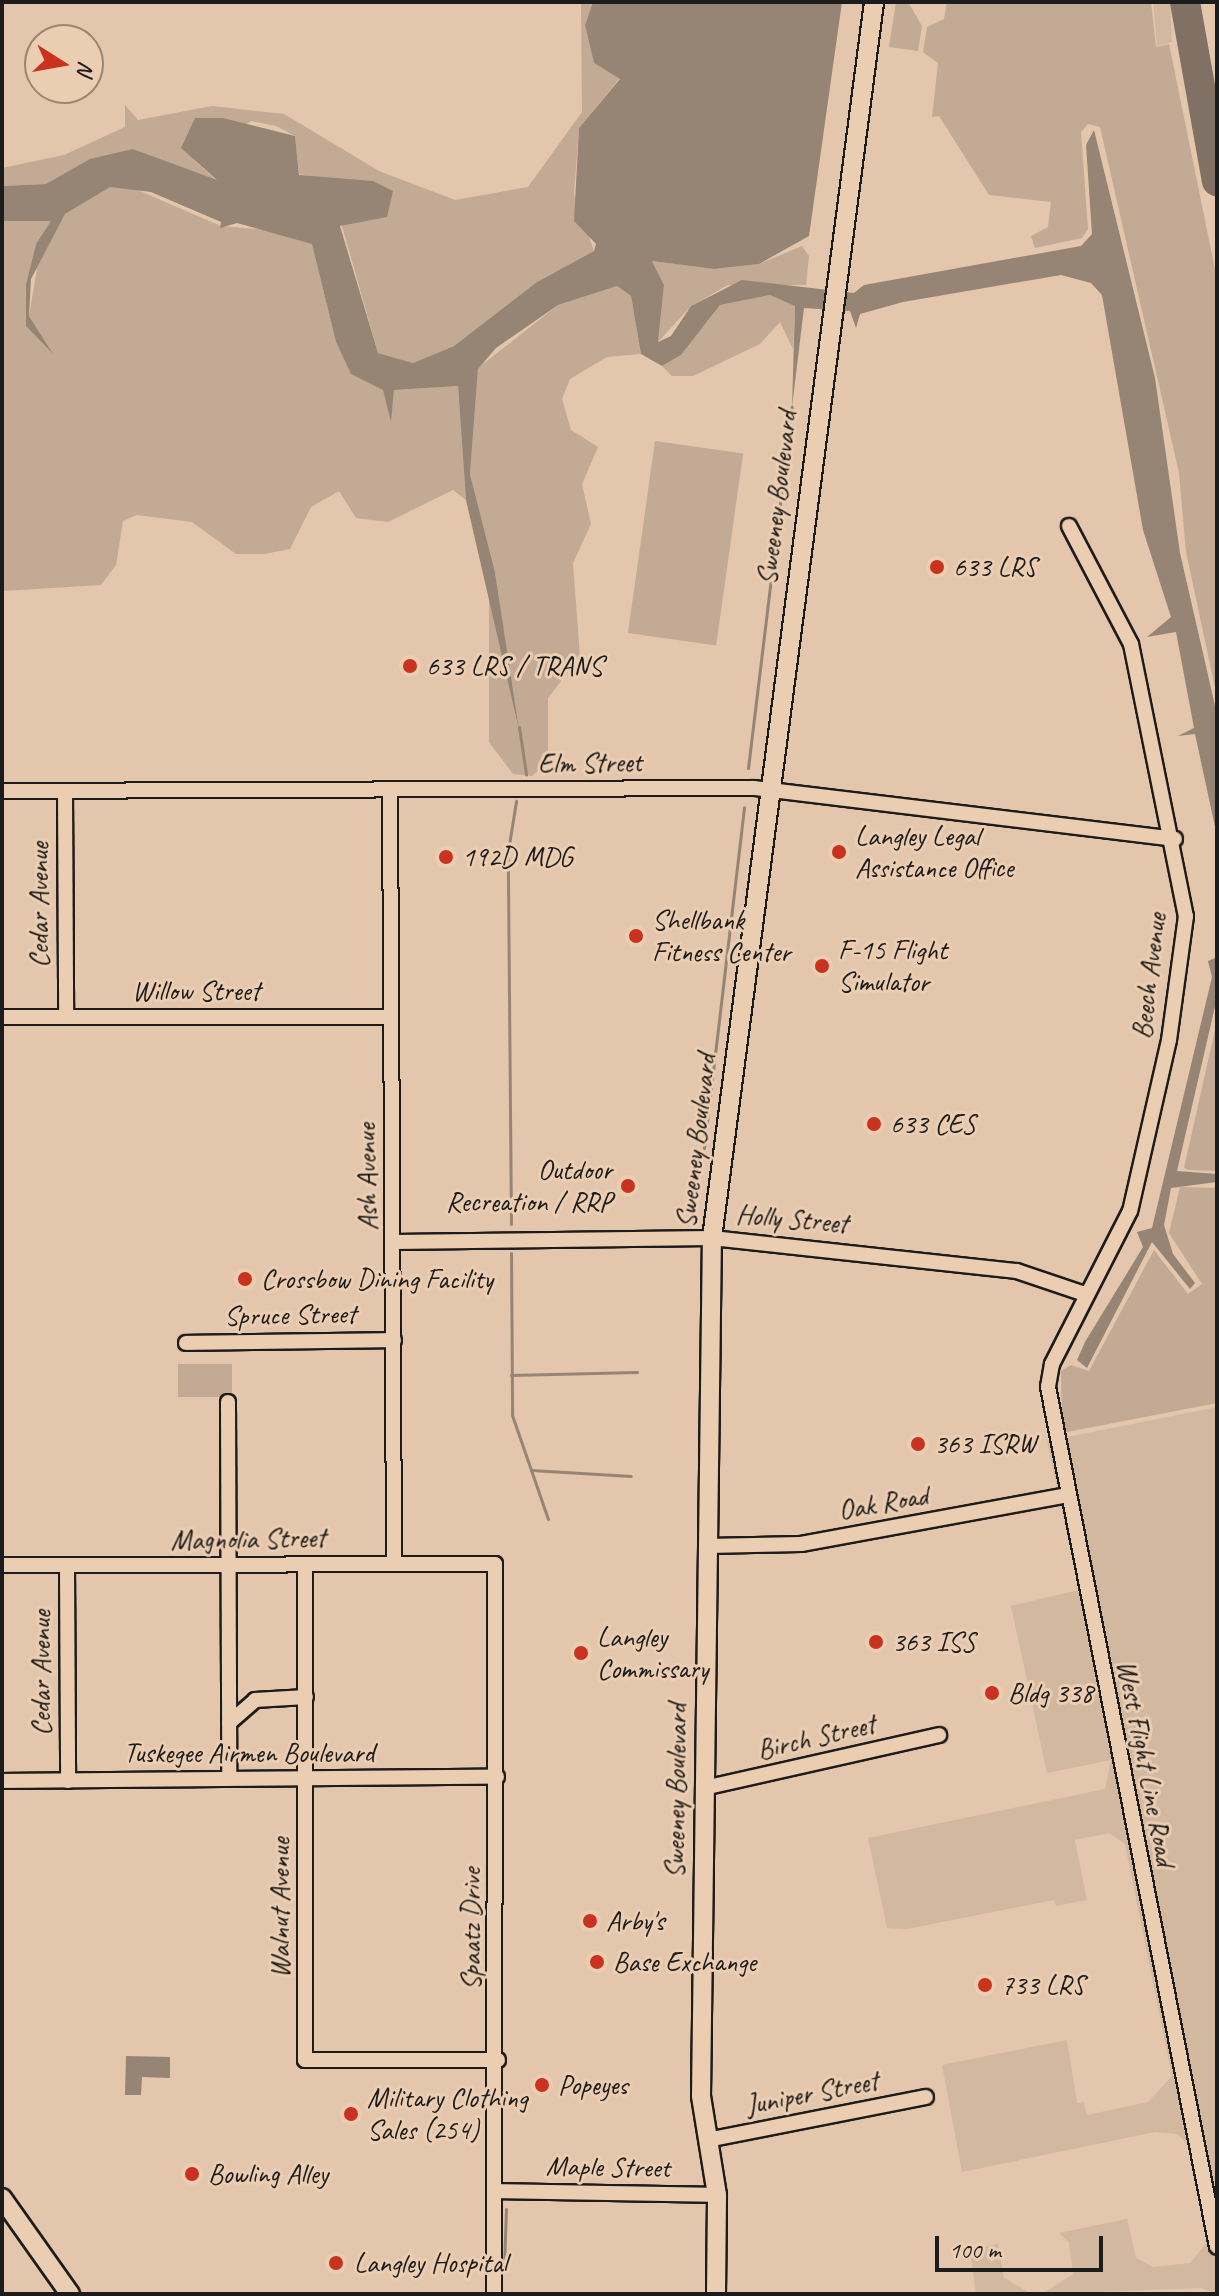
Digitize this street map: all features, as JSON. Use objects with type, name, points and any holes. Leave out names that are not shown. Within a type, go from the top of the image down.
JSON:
[{"type":"main road","name":"Sweeney Boulevard","points":[[716,2294],[717,2195],[707,2140],[704,1788],[712,1238],[833,282],[874,2]]},
{"type":"main road","points":[[2,2198],[70,2294]]},
{"type":"street","name":"Beech Avenue","points":[[1069,526],[1131,644],[1175,839],[1186,916],[1169,1040],[1130,1211],[1085,1294]]},
{"type":"street","name":"Elm Street","points":[[2,791],[768,789],[1175,839]]},
{"type":"street","name":"Ash Avenue","points":[[390,791],[394,1563]]},
{"type":"street","name":"Cedar Avenue","points":[[65,792],[66,1017]]},
{"type":"street","name":"Willow Street","points":[[2,1017],[390,1017]]},
{"type":"street","name":"Holly Street","points":[[394,1242],[712,1238],[1017,1271],[1085,1294]]},
{"type":"street","name":"West Flight Line Road","points":[[1085,1294],[1048,1387],[1217,2247]]},
{"type":"street","name":"Spruce Street","points":[[186,1343],[394,1340]]},
{"type":"street","points":[[228,1402],[229,1778]]},
{"type":"street","name":"Oak Road","points":[[707,1546],[801,1544],[1067,1495]]},
{"type":"street","name":"Magnolia Street","points":[[2,1565],[495,1564]]},
{"type":"street","name":"Spaatz Drive","points":[[494,2294],[498,2191],[495,1564]]},
{"type":"street","name":"Cedar Avenue","points":[[67,1565],[68,1781]]},
{"type":"street","name":"Walnut Avenue","points":[[305,1565],[305,2060],[498,2060]]},
{"type":"street","points":[[229,1723],[255,1700],[306,1697]]},
{"type":"street","name":"Birch Street","points":[[704,1788],[939,1735]]},
{"type":"street","name":"Tuskegee Airmen Boulevard","points":[[2,1781],[497,1777]]},
{"type":"street","name":"Juniper Street","points":[[707,2140],[926,2097]]},
{"type":"street","name":"Maple Street","points":[[498,2191],[717,2195]]},
{"type":"shaded area","points":[[581,2],[593,2],[585,25],[594,63],[620,78],[579,128],[574,194],[594,251],[537,282],[454,346],[413,363],[378,353],[329,180],[299,174],[295,136],[276,126],[251,121],[193,159],[217,181],[133,149],[46,184],[2,186],[2,168],[64,155],[125,127],[125,105],[138,120],[212,106],[284,114],[379,171],[455,200],[528,187],[582,112]]},
{"type":"shaded area","points":[[593,2],[842,2],[809,236],[759,264],[714,269],[652,261],[664,285],[658,342],[671,336],[691,306],[742,280],[854,293],[864,285],[1081,246],[1092,234],[1086,145],[1094,130],[1155,378],[1180,553],[1216,710],[1217,836],[1195,734],[1178,736],[1194,728],[1176,632],[1147,637],[1171,617],[1143,530],[1102,295],[1091,283],[1061,275],[903,302],[860,314],[856,328],[850,311],[804,308],[792,407],[795,306],[770,295],[720,305],[681,355],[662,366],[641,354],[631,296],[617,286],[558,305],[496,348],[478,369],[470,474],[495,572],[519,730],[466,500],[458,386],[394,390],[391,422],[383,390],[351,374],[336,342],[312,244],[237,223],[220,228],[221,222],[151,192],[110,187],[65,214],[31,279],[29,316],[53,354],[26,326],[26,284],[36,244],[51,221],[2,221],[2,186],[46,184],[90,159],[133,149],[217,180],[181,148],[195,118],[223,118],[295,136],[299,175],[373,181],[393,191],[387,217],[340,226],[378,353],[413,363],[454,346],[537,282],[594,251],[596,244],[574,221],[579,128],[620,79],[594,63],[585,25]]},
{"type":"shaded area","points":[[896,2],[908,2],[922,26],[918,51],[889,47]]},
{"type":"shaded area","points":[[947,2],[1151,2],[1156,47],[1169,44],[1217,279],[1217,697],[1186,552],[1179,473],[1100,127],[1088,124],[1081,132],[1088,229],[1082,238],[1035,248],[1031,236],[1048,227],[1051,202],[989,195],[939,116],[932,117],[938,63],[923,52],[927,27],[944,19]]},
{"type":"shaded area","points":[[1153,2],[1170,2],[1172,42],[1157,46]]},
{"type":"shaded area","points":[[126,185],[221,226],[279,231],[312,243],[336,342],[351,373],[383,390],[391,416],[394,390],[458,386],[466,500],[453,490],[388,522],[356,518],[339,491],[311,507],[290,549],[264,554],[236,554],[192,522],[137,515],[123,521],[116,565],[101,585],[2,591],[2,221],[52,221],[36,244],[26,284],[26,326],[51,352],[29,316],[39,257],[65,214],[110,186]]},
{"type":"shaded area","points":[[802,246],[809,256],[806,285],[728,285],[691,306],[658,342],[664,285],[652,261],[714,269],[759,264]]},
{"type":"shaded area","points":[[617,286],[631,296],[641,354],[607,357],[570,379],[562,399],[571,430],[598,447],[582,484],[591,524],[573,563],[580,657],[548,698],[548,762],[532,776],[513,774],[489,742],[489,591],[518,727],[495,572],[470,474],[478,368],[558,305]]},
{"type":"shaded area","points":[[770,295],[795,305],[793,349],[780,322],[760,344],[693,376],[672,376],[662,366],[681,355],[720,305]]},
{"type":"shaded area","points":[[655,441],[743,453],[716,645],[628,633]]},
{"type":"shaded area","points":[[1217,957],[1217,998],[1177,1171],[1217,1174],[1217,1182],[1171,1188],[1164,1225],[1173,1254],[1195,1283],[1190,1289],[1152,1242],[1087,1368],[1077,1360],[1085,1342],[1143,1247],[1137,1232],[1152,1228],[1212,977],[1208,961]]},
{"type":"shaded area","points":[[1217,1021],[1217,1171],[1189,1170],[1184,1168]]},
{"type":"shaded area","points":[[1180,1187],[1217,1188],[1217,1403],[1062,1433],[1061,1371],[1071,1365],[1089,1371],[1154,1250],[1188,1294],[1202,1284],[1169,1233]]},
{"type":"shaded area","points":[[178,1364],[232,1364],[232,1397],[178,1397]]},
{"type":"shaded area","points":[[1217,1407],[1217,2294],[1201,2288],[1042,2294],[1073,2274],[1069,2243],[1059,2233],[1127,2219],[1136,2258],[1153,2267],[1190,2263],[1209,2240],[1193,2149],[1177,2134],[1155,2132],[962,2172],[942,2065],[1067,2040],[1077,2103],[1084,2102],[1087,2115],[1148,2102],[1172,2076],[1125,1844],[1109,1833],[1075,1840],[1087,1900],[1056,1906],[1054,1900],[907,1929],[887,1928],[868,1838],[1105,1789],[1111,1760],[1047,1773],[1011,1606],[1079,1590],[1047,1441]]},
{"type":"shaded area","points":[[126,2056],[170,2057],[170,2078],[142,2077],[141,2095],[125,2095]]},
{"type":"shaded area","points":[[998,2244],[1004,2278],[1032,2294],[976,2294],[970,2250]]},
{"type":"waterway","points":[[748,768],[792,407]]},
{"type":"waterway","points":[[519,727],[526,774]]},
{"type":"waterway","points":[[511,1224],[508,851],[516,801]]},
{"type":"waterway","points":[[704,1148],[744,807]]},
{"type":"waterway","points":[[511,1253],[512,1415],[548,1519]]},
{"type":"waterway","points":[[511,1375],[637,1372]]},
{"type":"waterway","points":[[531,1470],[631,1476]]},
{"type":"waterway","points":[[504,2268],[506,2209]]},
{"type":"taxiway","points":[[1185,2],[1217,181]]},
{"type":"place","name":"633 LRS","points":[[937,567]]},
{"type":"place","name":"633 LRS / TRANS","points":[[410,666]]},
{"type":"place","name":"Langley Legal Assistance Office","points":[[839,852]]},
{"type":"place","name":"192D MDG","points":[[446,857]]},
{"type":"place","name":"Shellbank Fitness Center","points":[[636,936]]},
{"type":"place","name":"F-15 Flight Simulator","points":[[822,966]]},
{"type":"place","name":"633 CES","points":[[874,1124]]},
{"type":"place","name":"Outdoor Recreation / RRP","points":[[628,1186]]},
{"type":"place","name":"Crossbow Dining Facility","points":[[245,1279]]},
{"type":"place","name":"363 ISRW","points":[[918,1444]]},
{"type":"place","name":"363 ISS","points":[[876,1642]]},
{"type":"place","name":"Langley Commissary","points":[[581,1653]]},
{"type":"place","name":"Bldg 338","points":[[992,1693]]},
{"type":"place","name":"Arby's","points":[[590,1921]]},
{"type":"place","name":"Base Exchange","points":[[597,1962]]},
{"type":"place","name":"733 LRS","points":[[985,1985]]},
{"type":"place","name":"Popeyes","points":[[542,2085]]},
{"type":"place","name":"Military Clothing Sales (254)","points":[[351,2114]]},
{"type":"place","name":"Bowling Alley","points":[[192,2174]]},
{"type":"place","name":"Langley Hospital","points":[[336,2263]]}]
